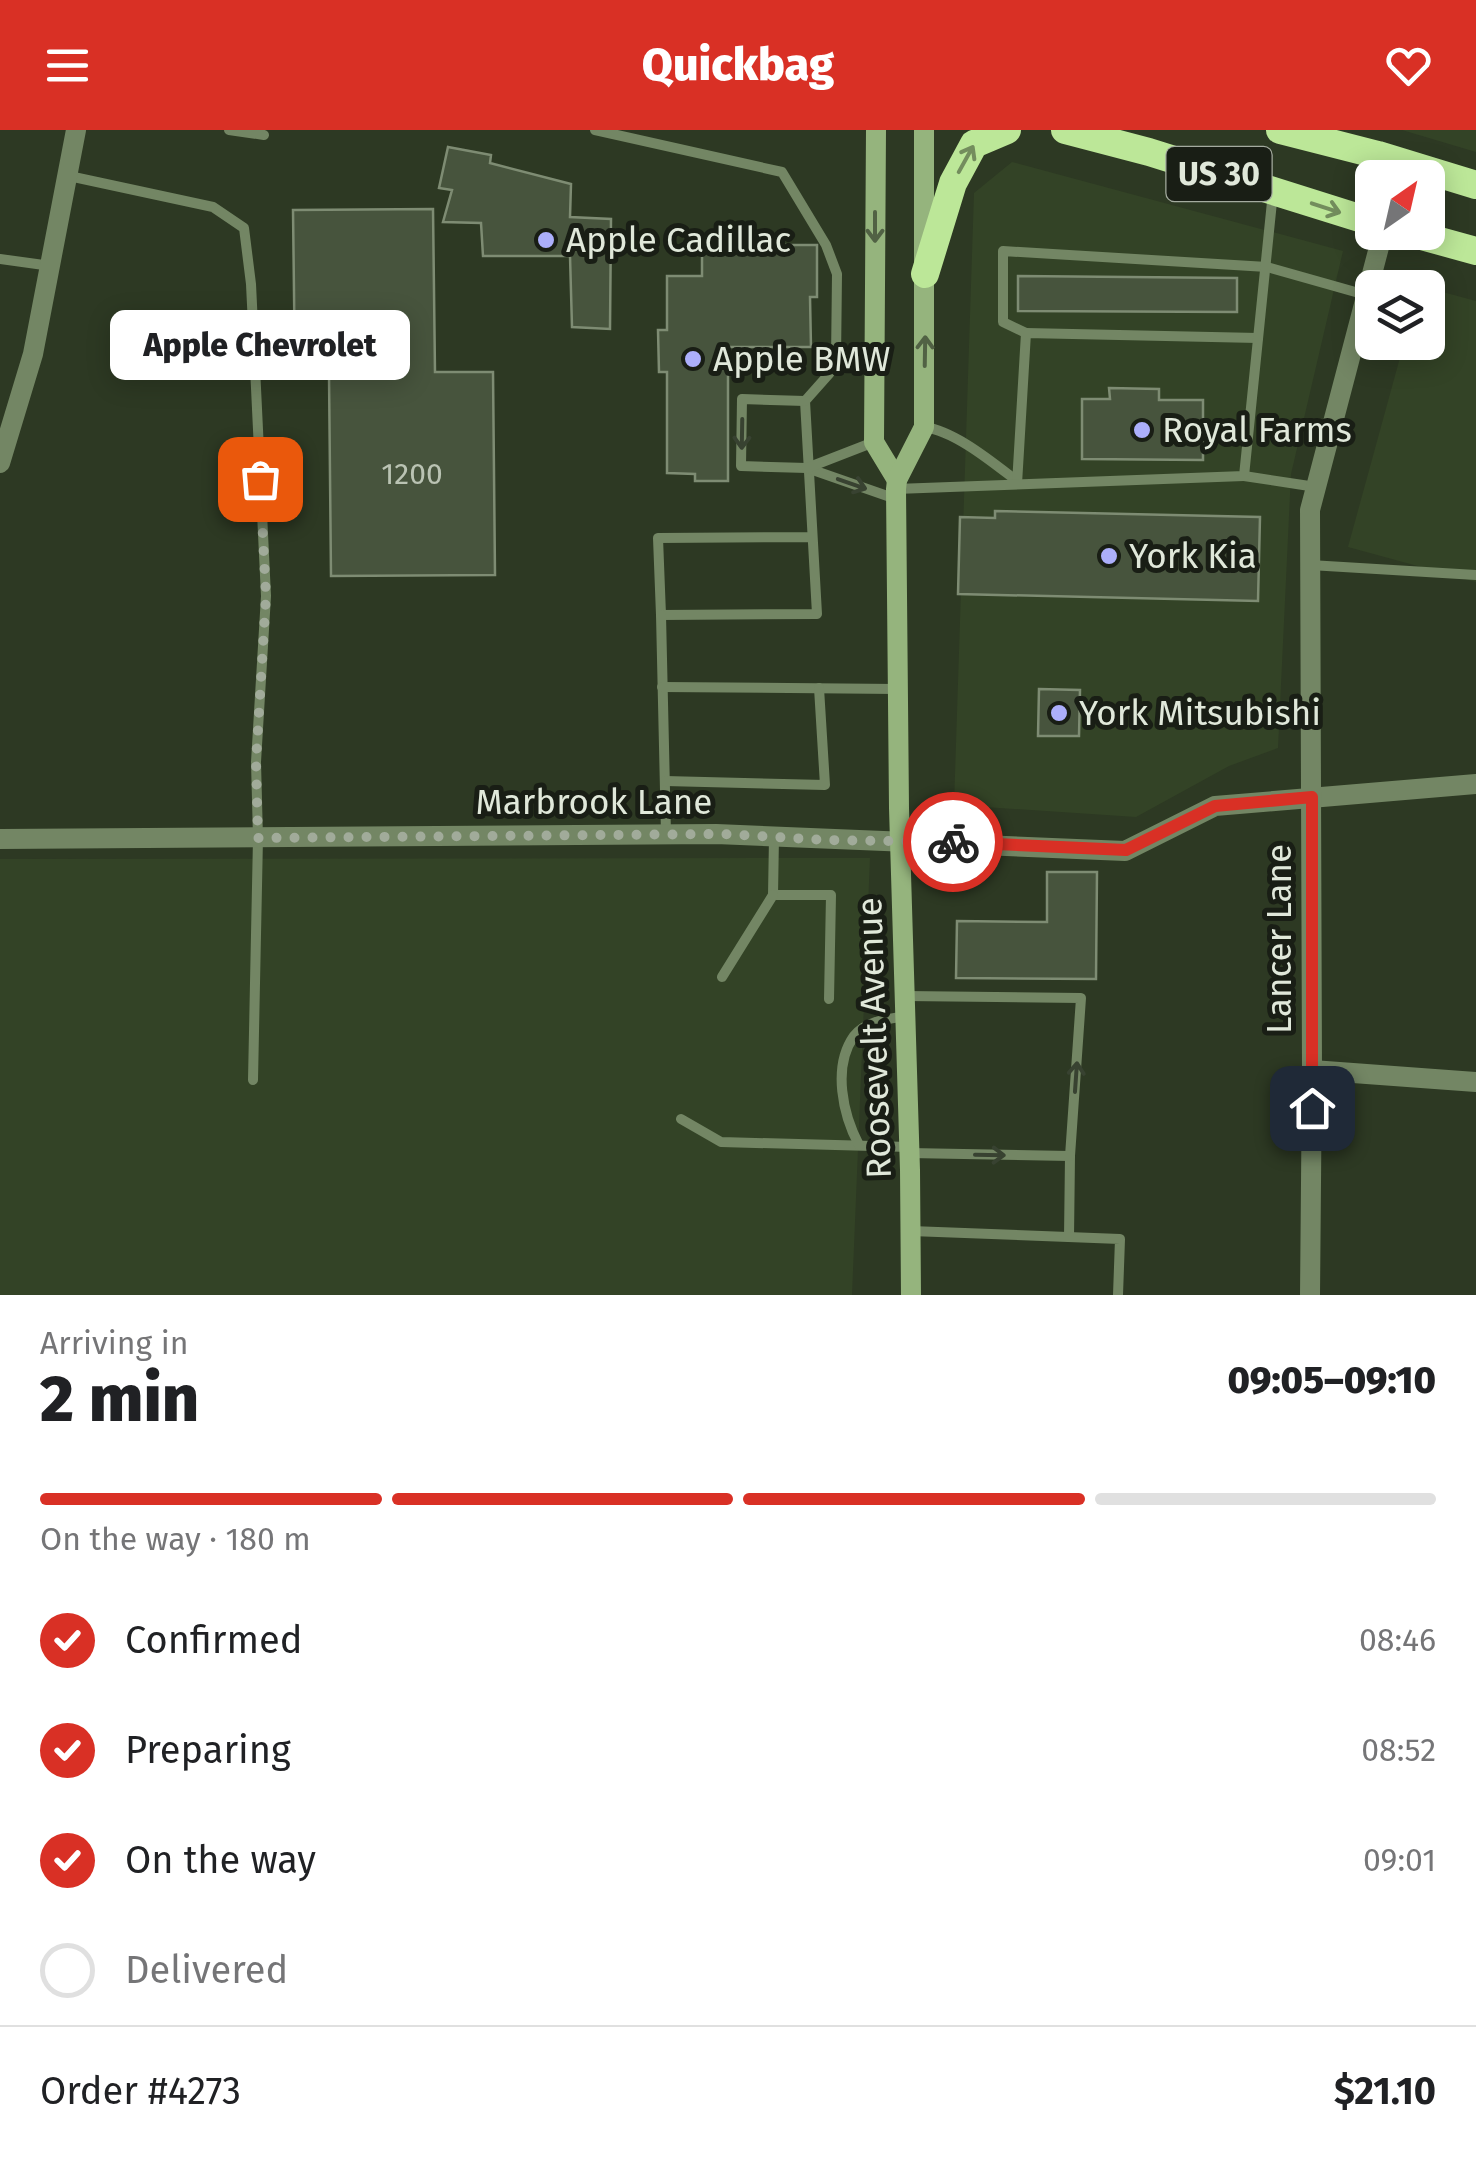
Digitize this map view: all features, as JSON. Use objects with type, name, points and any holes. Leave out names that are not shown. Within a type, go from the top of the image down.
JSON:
[{"type":"highway","points":[[925,274],[953,183],[974,144],[1007,130]]},
{"type":"highway","name":"US 30","points":[[1065,130],[1355,217]]},
{"type":"highway","name":"US 30","points":[[1280,130],[1347,139],[1476,185]]},
{"type":"highway","points":[[1445,242],[1476,251]]},
{"type":"main road","points":[[876,130],[874,442],[897,489]]},
{"type":"main road","name":"Roosevelt Avenue","points":[[911,1295],[897,688],[897,489],[924,427],[924,130]]},
{"type":"street","points":[[0,462],[33,354],[76,130]]},
{"type":"street","name":"Lancer Lane","points":[[1310,1295],[1310,510],[1355,337]]},
{"type":"street","name":"Marbrook Lane","points":[[0,839],[722,834],[1126,850],[1215,806],[1476,784]]},
{"type":"street","points":[[1312,1070],[1476,1082]]},
{"type":"lane","points":[[229,130],[264,135]]},
{"type":"lane","points":[[595,130],[782,172],[826,245],[837,274],[836,360],[830,374],[805,401],[817,614],[661,615]]},
{"type":"lane","points":[[69,176],[213,207],[244,228],[251,284],[266,596],[256,762],[253,1080]]},
{"type":"lane","points":[[1244,476],[1273,191]]},
{"type":"lane","points":[[1258,338],[1026,332],[1004,322],[1003,251],[1267,268],[1355,292]]},
{"type":"lane","points":[[0,259],[50,266]]},
{"type":"lane","points":[[1017,482],[1026,332]]},
{"type":"lane","points":[[805,401],[742,399],[742,466],[808,468],[897,489],[1244,476],[1316,487]]},
{"type":"lane","points":[[924,427],[934,428],[982,454],[1017,482]]},
{"type":"lane","points":[[808,468],[874,442]]},
{"type":"lane","points":[[666,834],[658,538],[812,537]]},
{"type":"lane","points":[[1310,565],[1476,575]]},
{"type":"lane","points":[[662,687],[897,688]]},
{"type":"lane","points":[[664,781],[824,785],[819,688]]},
{"type":"lane","points":[[722,977],[773,895],[774,837]]},
{"type":"lane","points":[[773,895],[831,895],[829,999]]},
{"type":"lane","points":[[859,1145],[849,1126],[842,1097],[843,1062],[855,1034],[905,1006],[1081,998],[1070,1156],[1070,1237]]},
{"type":"lane","points":[[681,1119],[721,1142],[1070,1156]]},
{"type":"lane","points":[[911,1231],[1120,1239],[1118,1295]]},
{"type":"shaded area","points":[[1402,130],[1476,130],[1476,152]]},
{"type":"shaded area","points":[[1012,162],[1343,251],[1291,474],[1278,748],[1229,766],[1136,817],[954,805],[974,193]]},
{"type":"shaded area","points":[[1445,293],[1476,301],[1476,582],[1348,547],[1399,360],[1445,360]]},
{"type":"shaded area","points":[[870,858],[852,1295],[0,1295],[0,859]]},
{"type":"building","name":"Apple Cadillac","points":[[448,147],[491,155],[490,163],[571,184],[570,217],[611,219],[610,329],[572,327],[570,256],[483,256],[481,223],[443,222],[452,190],[439,188]]},
{"type":"building","points":[[433,209],[435,372],[493,372],[495,575],[331,576],[329,374],[295,374],[293,210]]},
{"type":"building","name":"Apple BMW","points":[[702,245],[817,245],[817,297],[810,297],[811,347],[728,347],[728,481],[695,481],[695,474],[667,473],[667,372],[659,372],[658,330],[667,330],[667,276],[702,276]]},
{"type":"building","name":"Royal Farms","points":[[1018,276],[1237,278],[1237,312],[1018,311]]},
{"type":"building","name":"Royal Farms","points":[[1109,388],[1159,389],[1159,400],[1203,400],[1203,460],[1082,459],[1082,399],[1110,399]]},
{"type":"building","name":"York Kia","points":[[995,511],[1260,517],[1258,601],[958,594],[960,517],[995,518]]},
{"type":"building","name":"York Mitsubishi","points":[[1039,689],[1080,690],[1079,736],[1038,736]]},
{"type":"building","points":[[1047,872],[1097,872],[1096,979],[956,978],[957,921],[1047,922]]},
{"type":"way so far","points":[[260,479],[266,596],[256,762],[258,838],[722,834],[953,842]]},
{"type":"place","name":"Apple Cadillac","points":[[546,240]]},
{"type":"place","name":"Apple BMW","points":[[693,359]]},
{"type":"place","name":"Royal Farms","points":[[1142,430]]},
{"type":"place","name":"Apple Chevrolet","points":[[260,479]]},
{"type":"place","name":"York Kia","points":[[1109,556]]},
{"type":"place","name":"York Mitsubishi","points":[[1059,713]]},
{"type":"route","points":[[953,842],[1126,850],[1215,806],[1312,797],[1312,1108]]}]
